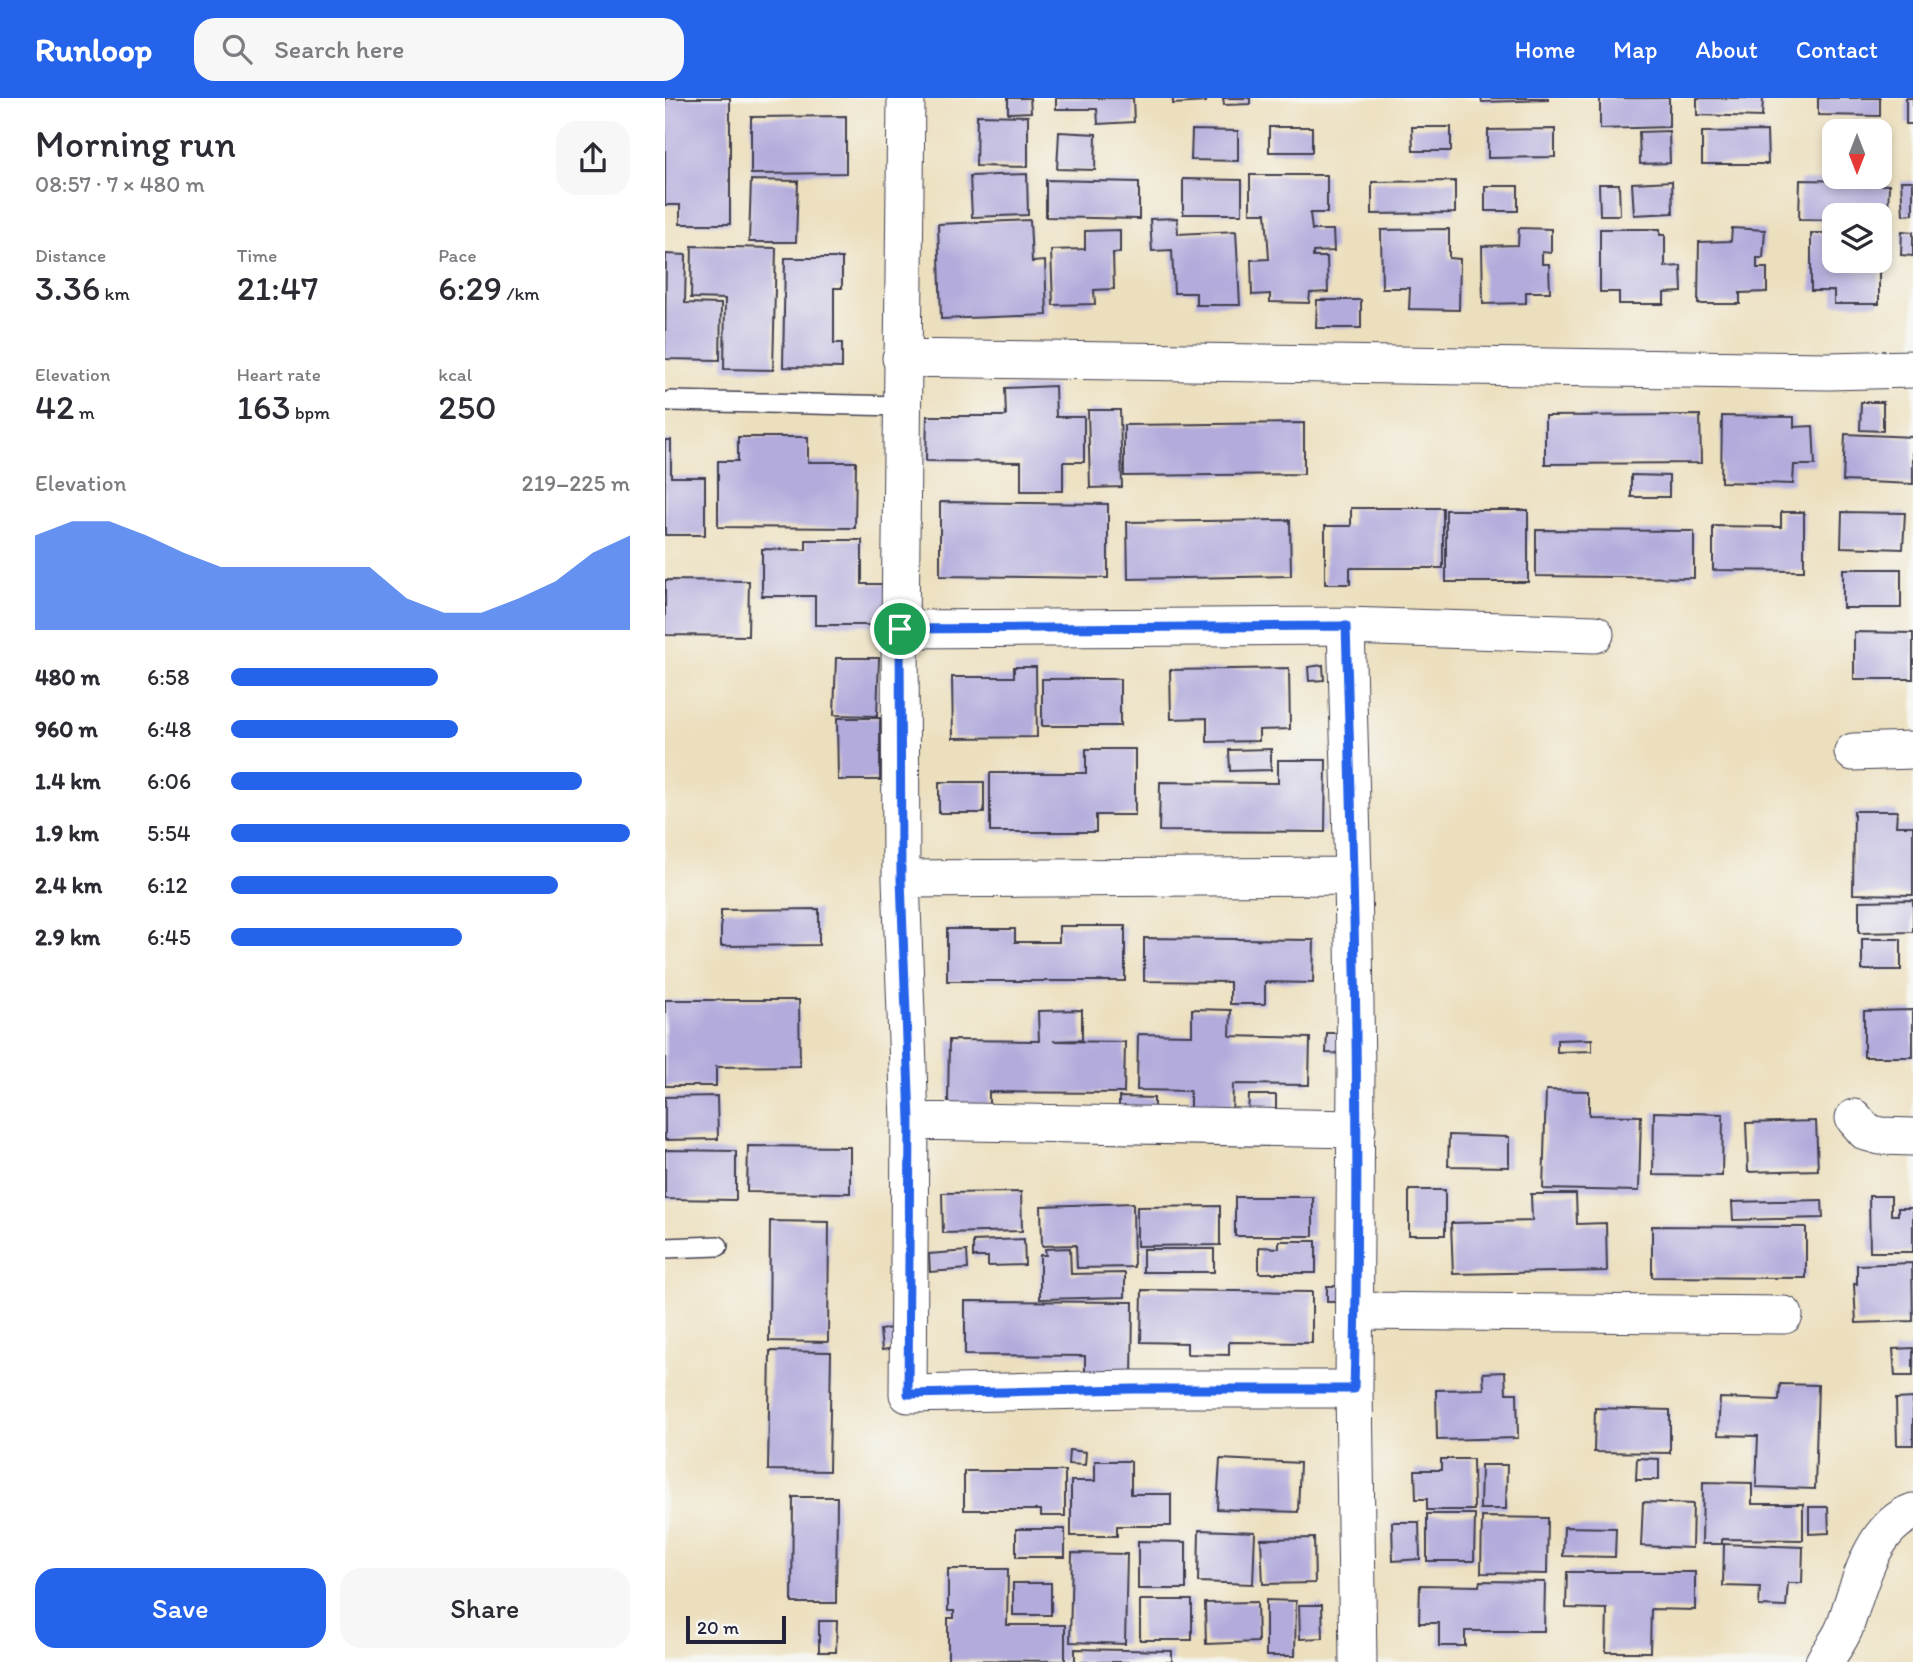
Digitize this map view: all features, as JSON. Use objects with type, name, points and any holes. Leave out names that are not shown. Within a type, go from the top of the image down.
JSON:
[{"type":"street","points":[[906,98],[900,629],[901,879],[910,1121],[908,1394],[1134,1389],[1354,1389]]},
{"type":"street","points":[[901,358],[1828,371],[1913,369]]},
{"type":"street","points":[[900,629],[1346,626],[1595,634]]},
{"type":"street","points":[[1346,626],[1357,1129],[1354,1389],[1359,1662]]},
{"type":"street","points":[[1853,752],[1913,750]]},
{"type":"street","points":[[901,879],[1353,876]]},
{"type":"street","points":[[1854,1118],[1865,1132],[1880,1136],[1913,1136]]},
{"type":"street","points":[[910,1121],[1357,1129]]},
{"type":"street","points":[[1356,1311],[1784,1315]]},
{"type":"street","points":[[1824,1662],[1843,1632],[1851,1604],[1876,1546],[1899,1517],[1913,1512]]},
{"type":"lane","points":[[670,401],[901,406]]},
{"type":"lane","points":[[665,1248],[718,1246]]},
{"type":"building","points":[[665,98],[730,98],[730,224],[680,224],[680,205],[665,205]]},
{"type":"building","points":[[1008,98],[1030,98],[1031,112],[1008,113]]},
{"type":"building","points":[[1056,98],[1133,98],[1134,122],[1098,124],[1097,109],[1056,109]]},
{"type":"building","points":[[1173,98],[1206,98],[1206,102],[1173,104]]},
{"type":"building","points":[[1223,98],[1250,98],[1250,104],[1224,105]]},
{"type":"building","points":[[1481,98],[1548,98],[1548,100],[1482,102]]},
{"type":"building","points":[[1600,98],[1669,98],[1669,127],[1600,129]]},
{"type":"building","points":[[1697,98],[1763,98],[1762,117],[1697,115]]},
{"type":"building","points":[[1818,98],[1880,98],[1880,116],[1818,115]]},
{"type":"building","points":[[1906,98],[1913,98],[1913,124],[1906,124]]},
{"type":"building","points":[[977,115],[1028,116],[1028,167],[976,166]]},
{"type":"building","points":[[846,116],[846,173],[751,174],[751,117]]},
{"type":"building","points":[[1269,127],[1312,127],[1312,152],[1269,152]]},
{"type":"building","points":[[1412,127],[1451,127],[1451,151],[1413,151]]},
{"type":"building","points":[[1555,129],[1555,157],[1488,158],[1488,130]]},
{"type":"building","points":[[1192,130],[1238,131],[1238,161],[1191,160]]},
{"type":"building","points":[[1669,131],[1670,163],[1640,164],[1639,132]]},
{"type":"building","points":[[1767,131],[1768,164],[1702,164],[1702,132]]},
{"type":"building","points":[[1059,132],[1096,134],[1095,170],[1057,169]]},
{"type":"building","points":[[1027,174],[1028,215],[972,217],[970,176]]},
{"type":"building","points":[[1250,175],[1327,175],[1327,213],[1310,213],[1312,230],[1333,230],[1334,251],[1313,252],[1313,257],[1327,257],[1328,292],[1310,293],[1309,303],[1270,302],[1270,294],[1252,295],[1251,260],[1269,259],[1266,213],[1250,213]]},
{"type":"building","points":[[1183,179],[1242,180],[1242,214],[1183,214]]},
{"type":"building","points":[[751,180],[798,181],[796,242],[749,242]]},
{"type":"building","points":[[1046,180],[1139,182],[1139,219],[1046,217]]},
{"type":"building","points":[[1800,180],[1822,180],[1822,189],[1889,189],[1888,203],[1822,203],[1822,220],[1799,219]]},
{"type":"building","points":[[1455,181],[1455,213],[1372,214],[1372,182]]},
{"type":"building","points":[[1672,181],[1673,213],[1634,215],[1632,183]]},
{"type":"building","points":[[1901,181],[1913,181],[1913,214],[1903,215]]},
{"type":"building","points":[[1599,184],[1619,184],[1620,215],[1600,215]]},
{"type":"building","points":[[1485,186],[1518,186],[1518,211],[1485,211]]},
{"type":"building","points":[[1177,218],[1178,234],[1236,231],[1240,305],[1196,305],[1196,293],[1174,293],[1172,250],[1152,251],[1150,219]]},
{"type":"building","points":[[1030,220],[1032,262],[1045,261],[1047,315],[941,319],[938,224]]},
{"type":"building","points":[[1519,228],[1551,229],[1551,253],[1542,252],[1542,264],[1549,264],[1550,292],[1526,292],[1526,303],[1483,304],[1482,246],[1518,245]]},
{"type":"building","points":[[1732,228],[1765,230],[1763,258],[1757,258],[1757,268],[1767,268],[1767,292],[1740,293],[1740,304],[1698,304],[1699,242],[1731,241]]},
{"type":"building","points":[[1449,229],[1449,258],[1460,259],[1459,310],[1409,309],[1410,288],[1382,288],[1381,230]]},
{"type":"building","points":[[1600,229],[1660,229],[1660,235],[1665,235],[1665,267],[1681,266],[1682,292],[1664,293],[1664,304],[1619,304],[1619,292],[1600,292]]},
{"type":"building","points":[[1120,230],[1120,253],[1113,253],[1114,289],[1094,290],[1095,304],[1053,305],[1051,250],[1085,249],[1085,231]]},
{"type":"building","points":[[1902,231],[1913,232],[1913,256],[1901,255]]},
{"type":"building","points":[[1811,233],[1822,233],[1822,273],[1879,273],[1879,304],[1834,304],[1834,291],[1811,291]]},
{"type":"building","points":[[692,246],[776,248],[773,370],[724,369],[725,299],[691,298]]},
{"type":"building","points":[[666,254],[686,255],[685,303],[721,304],[720,360],[665,359]]},
{"type":"building","points":[[785,258],[842,258],[842,288],[834,288],[834,343],[842,343],[842,368],[783,367]]},
{"type":"building","points":[[1317,300],[1361,300],[1361,328],[1316,328]]},
{"type":"building","points":[[1055,386],[1056,417],[1084,417],[1084,462],[1063,462],[1063,491],[1021,491],[1021,462],[926,461],[927,416],[1006,416],[1005,388]]},
{"type":"building","points":[[1861,402],[1883,402],[1883,431],[1860,430]]},
{"type":"building","points":[[1088,410],[1120,410],[1122,487],[1090,488]]},
{"type":"building","points":[[1700,415],[1701,463],[1545,464],[1545,416]]},
{"type":"building","points":[[1722,416],[1794,417],[1794,427],[1813,426],[1815,465],[1794,465],[1793,484],[1721,482]]},
{"type":"building","points":[[1304,423],[1304,474],[1124,476],[1124,425]]},
{"type":"building","points":[[1845,434],[1913,437],[1913,484],[1843,481]]},
{"type":"building","points":[[738,437],[808,437],[808,462],[856,462],[855,528],[718,527],[718,461],[738,461]]},
{"type":"building","points":[[665,440],[671,440],[671,477],[705,477],[705,535],[665,535]]},
{"type":"building","points":[[1631,475],[1669,476],[1669,497],[1631,497]]},
{"type":"building","points":[[940,502],[1108,504],[1108,578],[940,576]]},
{"type":"building","points":[[1351,508],[1443,508],[1443,568],[1350,568],[1350,584],[1325,584],[1325,526],[1351,526]]},
{"type":"building","points":[[1446,510],[1528,510],[1528,582],[1446,582]]},
{"type":"building","points":[[1781,512],[1804,512],[1804,571],[1713,570],[1713,526],[1781,527]]},
{"type":"building","points":[[1842,512],[1905,513],[1903,549],[1841,547]]},
{"type":"building","points":[[1290,520],[1291,576],[1128,579],[1127,522]]},
{"type":"building","points":[[1536,530],[1694,531],[1694,578],[1536,576]]},
{"type":"building","points":[[806,540],[862,540],[862,584],[889,584],[889,625],[815,625],[815,596],[762,596],[762,549],[806,550]]},
{"type":"building","points":[[1843,569],[1901,569],[1901,608],[1843,608]]},
{"type":"building","points":[[665,580],[749,581],[748,636],[665,635]]},
{"type":"building","points":[[1854,632],[1913,633],[1913,679],[1854,679]]},
{"type":"building","points":[[836,658],[879,658],[877,716],[834,715]]},
{"type":"building","points":[[1323,665],[1324,680],[1309,681],[1308,667]]},
{"type":"building","points":[[1014,667],[1036,667],[1037,737],[953,738],[952,677],[1014,677]]},
{"type":"building","points":[[1289,668],[1290,729],[1259,730],[1259,741],[1207,742],[1207,718],[1171,719],[1170,670]]},
{"type":"building","points":[[1042,679],[1120,679],[1120,726],[1042,726]]},
{"type":"building","points":[[837,718],[880,718],[880,780],[838,780]]},
{"type":"building","points":[[1086,749],[1135,749],[1135,815],[1096,815],[1096,832],[990,832],[990,773],[1086,773]]},
{"type":"building","points":[[1271,749],[1271,770],[1230,771],[1229,750]]},
{"type":"building","points":[[1278,760],[1326,760],[1325,832],[1159,831],[1160,782],[1278,783]]},
{"type":"building","points":[[939,782],[984,782],[984,813],[939,813]]},
{"type":"building","points":[[1854,811],[1897,811],[1896,826],[1913,826],[1913,895],[1853,894]]},
{"type":"building","points":[[1913,900],[1913,932],[1859,933],[1859,901]]},
{"type":"building","points":[[819,909],[819,945],[721,946],[721,910]]},
{"type":"building","points":[[1059,926],[1125,926],[1125,981],[947,981],[947,929],[1015,929],[1015,942],[1059,942]]},
{"type":"building","points":[[1144,938],[1314,940],[1313,983],[1265,982],[1265,1004],[1230,1004],[1230,982],[1144,981]]},
{"type":"building","points":[[1862,939],[1901,939],[1901,970],[1862,970]]},
{"type":"building","points":[[665,1000],[799,1000],[800,1066],[716,1067],[716,1086],[665,1086]]},
{"type":"building","points":[[1192,1009],[1231,1010],[1230,1036],[1310,1038],[1309,1085],[1233,1084],[1232,1118],[1190,1118],[1190,1091],[1137,1090],[1138,1034],[1192,1035]]},
{"type":"building","points":[[1082,1010],[1082,1040],[1053,1041],[1125,1042],[1124,1093],[989,1092],[989,1104],[948,1104],[949,1040],[1039,1041],[1038,1011]]},
{"type":"building","points":[[1913,1010],[1913,1057],[1864,1057],[1864,1011]]},
{"type":"building","points":[[1327,1033],[1338,1033],[1351,1054],[1326,1053]]},
{"type":"building","points":[[1592,1039],[1592,1051],[1557,1052],[1557,1040]]},
{"type":"building","points":[[1546,1090],[1589,1091],[1589,1115],[1641,1116],[1639,1191],[1543,1189]]},
{"type":"building","points":[[1249,1095],[1276,1095],[1276,1116],[1248,1116]]},
{"type":"building","points":[[717,1096],[718,1139],[665,1140],[665,1097]]},
{"type":"building","points":[[1119,1097],[1154,1098],[1154,1115],[1119,1114]]},
{"type":"building","points":[[1654,1112],[1723,1114],[1722,1176],[1653,1175]]},
{"type":"building","points":[[1816,1121],[1818,1170],[1748,1172],[1746,1123]]},
{"type":"building","points":[[1449,1135],[1509,1137],[1509,1167],[1448,1166]]},
{"type":"building","points":[[748,1146],[850,1147],[850,1193],[747,1192]]},
{"type":"building","points":[[665,1150],[736,1151],[736,1200],[665,1199]]},
{"type":"building","points":[[1409,1190],[1445,1190],[1445,1235],[1409,1235]]},
{"type":"building","points":[[1021,1192],[1022,1231],[943,1233],[942,1193]]},
{"type":"building","points":[[1531,1194],[1576,1194],[1577,1224],[1606,1223],[1607,1271],[1453,1274],[1451,1223],[1532,1221]]},
{"type":"building","points":[[1869,1196],[1891,1196],[1891,1215],[1898,1215],[1898,1208],[1913,1208],[1913,1252],[1870,1252]]},
{"type":"building","points":[[1235,1197],[1313,1197],[1313,1236],[1235,1236]]},
{"type":"building","points":[[1822,1200],[1823,1218],[1733,1220],[1732,1202]]},
{"type":"building","points":[[1133,1203],[1134,1267],[1077,1268],[1076,1245],[1042,1246],[1041,1206]]},
{"type":"building","points":[[1220,1206],[1220,1245],[1137,1246],[1137,1207]]},
{"type":"building","points":[[770,1221],[829,1222],[828,1342],[769,1341]]},
{"type":"building","points":[[1652,1226],[1806,1227],[1806,1278],[1652,1277]]},
{"type":"building","points":[[1024,1239],[1025,1265],[988,1266],[988,1257],[973,1257],[973,1241]]},
{"type":"building","points":[[1279,1241],[1316,1241],[1316,1273],[1259,1273],[1259,1247],[1279,1248]]},
{"type":"building","points":[[1070,1248],[1071,1274],[1125,1273],[1125,1297],[1040,1299],[1040,1255],[1046,1255],[1045,1249]]},
{"type":"building","points":[[1143,1249],[1214,1249],[1214,1272],[1143,1272]]},
{"type":"building","points":[[967,1251],[968,1269],[930,1272],[929,1254]]},
{"type":"building","points":[[1912,1263],[1913,1321],[1856,1323],[1854,1284],[1857,1284],[1857,1265]]},
{"type":"building","points":[[1327,1286],[1348,1286],[1347,1302],[1327,1302]]},
{"type":"building","points":[[1142,1290],[1312,1292],[1312,1343],[1229,1342],[1229,1355],[1187,1354],[1187,1343],[1141,1342]]},
{"type":"building","points":[[965,1301],[1133,1302],[1132,1381],[1085,1380],[1085,1356],[965,1355]]},
{"type":"building","points":[[897,1327],[900,1347],[882,1350],[880,1330]]},
{"type":"building","points":[[1913,1348],[1913,1376],[1895,1376],[1893,1349]]},
{"type":"building","points":[[770,1351],[831,1352],[829,1471],[768,1470]]},
{"type":"building","points":[[1505,1372],[1506,1393],[1517,1393],[1518,1438],[1437,1440],[1436,1390],[1484,1389],[1483,1373]]},
{"type":"building","points":[[1780,1384],[1818,1385],[1815,1489],[1756,1487],[1758,1436],[1718,1435],[1720,1398],[1779,1400]]},
{"type":"building","points":[[1913,1398],[1913,1445],[1897,1445],[1896,1399]]},
{"type":"building","points":[[1595,1408],[1670,1410],[1670,1453],[1594,1452]]},
{"type":"building","points":[[1069,1450],[1086,1452],[1085,1465],[1068,1464]]},
{"type":"building","points":[[1637,1458],[1659,1459],[1659,1480],[1636,1480]]},
{"type":"building","points":[[1220,1459],[1300,1463],[1298,1512],[1217,1509]]},
{"type":"building","points":[[1441,1459],[1473,1459],[1474,1510],[1427,1510],[1427,1499],[1416,1499],[1415,1470],[1441,1470]]},
{"type":"building","points":[[1095,1461],[1131,1461],[1131,1494],[1171,1494],[1171,1526],[1117,1526],[1117,1536],[1071,1536],[1071,1481],[1095,1481]]},
{"type":"building","points":[[1481,1465],[1507,1465],[1506,1509],[1480,1509]]},
{"type":"building","points":[[964,1471],[1065,1471],[1065,1516],[1041,1516],[1041,1510],[964,1510]]},
{"type":"building","points":[[1703,1482],[1752,1483],[1752,1504],[1803,1504],[1803,1540],[1722,1539],[1722,1544],[1702,1544]]},
{"type":"building","points":[[793,1497],[837,1497],[836,1603],[792,1603]]},
{"type":"building","points":[[1643,1502],[1693,1504],[1692,1548],[1641,1546]]},
{"type":"building","points":[[1809,1507],[1828,1507],[1829,1533],[1809,1534]]},
{"type":"building","points":[[1427,1514],[1475,1514],[1474,1561],[1427,1561]]},
{"type":"building","points":[[1482,1517],[1548,1518],[1547,1574],[1481,1573]]},
{"type":"building","points":[[1392,1522],[1419,1522],[1420,1559],[1393,1561]]},
{"type":"building","points":[[1564,1527],[1616,1528],[1615,1557],[1563,1556]]},
{"type":"building","points":[[1016,1529],[1065,1529],[1065,1557],[1016,1557]]},
{"type":"building","points":[[1199,1530],[1255,1532],[1253,1584],[1198,1582]]},
{"type":"building","points":[[1314,1538],[1315,1583],[1263,1584],[1261,1539]]},
{"type":"building","points":[[1138,1541],[1186,1542],[1186,1589],[1138,1589]]},
{"type":"building","points":[[1724,1544],[1803,1547],[1802,1583],[1788,1583],[1786,1607],[1759,1606],[1760,1587],[1723,1586]]},
{"type":"building","points":[[1072,1553],[1127,1554],[1125,1644],[1070,1642]]},
{"type":"building","points":[[948,1569],[1008,1569],[1007,1625],[1065,1625],[1065,1661],[948,1660],[948,1618],[954,1618],[954,1611],[948,1611]]},
{"type":"building","points":[[1567,1572],[1695,1572],[1695,1610],[1651,1609],[1650,1652],[1606,1652],[1607,1609],[1566,1608]]},
{"type":"building","points":[[1480,1581],[1545,1582],[1544,1631],[1465,1631],[1465,1646],[1439,1646],[1439,1623],[1419,1623],[1420,1585],[1479,1586]]},
{"type":"building","points":[[1013,1583],[1051,1583],[1051,1615],[1013,1615]]},
{"type":"building","points":[[1140,1600],[1192,1600],[1192,1640],[1140,1640]]},
{"type":"building","points":[[1266,1600],[1296,1601],[1295,1656],[1266,1656]]},
{"type":"building","points":[[1257,1602],[1258,1642],[1206,1644],[1205,1603]]},
{"type":"building","points":[[1299,1605],[1322,1605],[1323,1638],[1300,1639]]},
{"type":"building","points":[[819,1621],[837,1621],[836,1652],[819,1652]]},
{"type":"building","points":[[1075,1649],[1172,1651],[1172,1662],[1075,1662]]},
{"type":"route","points":[[1346,626],[1357,1129],[1354,1389],[1134,1389],[908,1394],[910,1121],[901,879],[900,629],[1346,626]]}]
